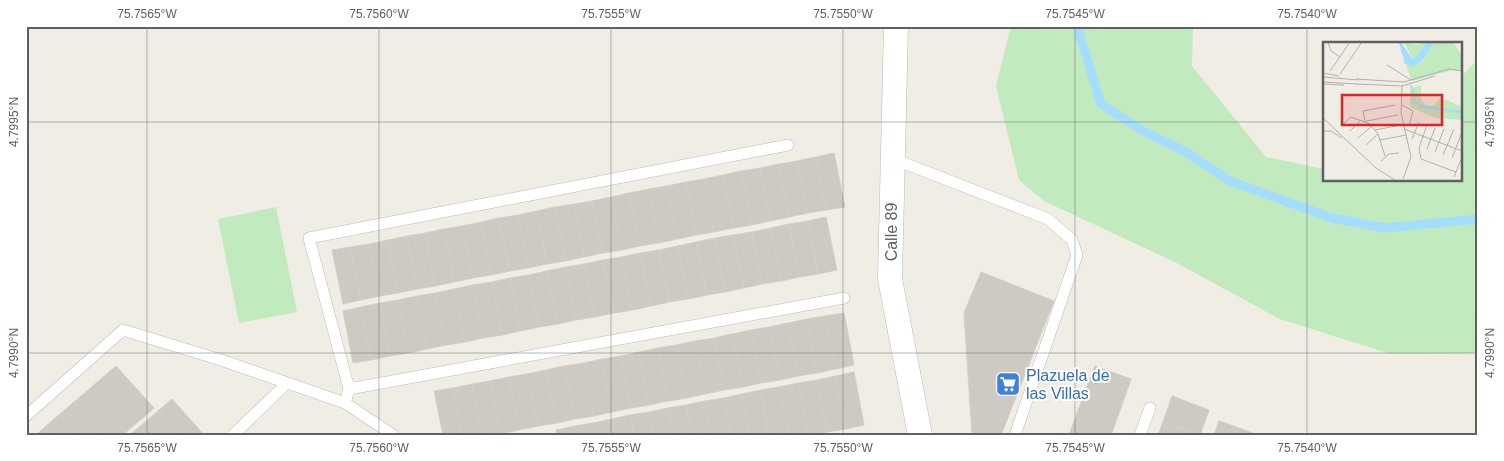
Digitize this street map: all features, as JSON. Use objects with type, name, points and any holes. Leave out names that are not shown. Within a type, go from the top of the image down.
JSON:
[{"type":"street","name":"Calle 89","points":[[896,26],[891,158],[890,279],[920,435]]},
{"type":"lane","points":[[345,403],[348,389],[309,238],[788,145]]},
{"type":"lane","points":[[891,158],[1048,220],[1072,240],[1077,255],[1015,435]]},
{"type":"lane","points":[[348,389],[844,298]]},
{"type":"lane","points":[[26,416],[123,330],[221,360],[345,403],[393,435]]},
{"type":"lane","points":[[233,435],[286,384]]},
{"type":"lane","points":[[1140,435],[1150,408]]},
{"type":"green space","points":[[1011,26],[1193,26],[1192,66],[1266,157],[1323,169],[1323,181],[1462,181],[1462,76],[1478,59],[1478,353],[1391,354],[1280,319],[1177,263],[1044,201],[1019,180],[996,86]]},
{"type":"green space","points":[[276,207],[297,312],[239,323],[218,219]]},
{"type":"building","points":[[834,153],[845,207],[826,210],[816,157]]},
{"type":"building","points":[[816,157],[826,210],[808,213],[797,161]]},
{"type":"building","points":[[797,161],[808,213],[789,217],[779,164]]},
{"type":"building","points":[[779,164],[789,217],[770,221],[760,168]]},
{"type":"building","points":[[760,168],[770,221],[752,225],[741,171]]},
{"type":"building","points":[[741,171],[752,225],[733,228],[723,175]]},
{"type":"building","points":[[723,175],[733,228],[714,232],[704,179]]},
{"type":"building","points":[[704,179],[714,232],[696,235],[686,182]]},
{"type":"building","points":[[686,182],[696,235],[677,239],[667,186]]},
{"type":"building","points":[[667,186],[677,239],[659,243],[649,189]]},
{"type":"building","points":[[649,189],[659,243],[640,246],[629,193]]},
{"type":"building","points":[[629,193],[640,246],[622,250],[611,197]]},
{"type":"building","points":[[611,197],[622,250],[603,253],[592,201]]},
{"type":"building","points":[[592,201],[603,253],[584,257],[574,204]]},
{"type":"building","points":[[574,204],[584,257],[565,261],[555,207]]},
{"type":"building","points":[[555,207],[565,261],[547,264],[537,211]]},
{"type":"building","points":[[537,211],[547,264],[528,268],[518,215]]},
{"type":"building","points":[[518,215],[528,268],[510,271],[499,218]]},
{"type":"building","points":[[826,217],[837,270],[818,274],[808,221]]},
{"type":"building","points":[[499,218],[510,271],[491,275],[481,222]]},
{"type":"building","points":[[808,221],[818,274],[799,277],[789,224]]},
{"type":"building","points":[[481,222],[491,275],[473,278],[462,226]]},
{"type":"building","points":[[789,224],[799,277],[781,281],[771,228]]},
{"type":"building","points":[[462,226],[473,278],[454,282],[444,229]]},
{"type":"building","points":[[771,228],[781,281],[762,284],[752,232]]},
{"type":"building","points":[[444,229],[454,282],[435,286],[425,233]]},
{"type":"building","points":[[752,232],[762,284],[744,288],[733,235]]},
{"type":"building","points":[[425,233],[435,286],[417,289],[407,236]]},
{"type":"building","points":[[733,235],[744,288],[725,292],[715,238]]},
{"type":"building","points":[[407,236],[417,289],[398,293],[388,240]]},
{"type":"building","points":[[715,238],[725,292],[707,295],[696,242]]},
{"type":"building","points":[[388,240],[398,293],[380,296],[369,244]]},
{"type":"building","points":[[696,242],[707,295],[688,299],[678,246]]},
{"type":"building","points":[[369,244],[380,296],[361,300],[350,247]]},
{"type":"building","points":[[678,246],[688,299],[669,302],[659,250]]},
{"type":"building","points":[[350,247],[361,300],[343,304],[332,250]]},
{"type":"building","points":[[659,250],[669,302],[651,306],[640,253]]},
{"type":"building","points":[[640,253],[651,306],[632,310],[622,257]]},
{"type":"building","points":[[622,257],[632,310],[614,313],[603,260]]},
{"type":"building","points":[[603,260],[614,313],[595,317],[584,264]]},
{"type":"building","points":[[584,264],[595,317],[576,320],[566,267]]},
{"type":"building","points":[[566,267],[576,320],[558,324],[547,271]]},
{"type":"building","points":[[547,271],[558,324],[539,327],[529,275]]},
{"type":"building","name":"Plazuela de las Villas","points":[[981,272],[1054,301],[1001,435],[974,435],[1014,333],[964,313]]},
{"type":"building","points":[[529,275],[539,327],[520,331],[510,278]]},
{"type":"building","points":[[510,278],[520,331],[502,335],[492,282]]},
{"type":"building","points":[[492,282],[502,335],[483,338],[473,285]]},
{"type":"building","points":[[473,285],[483,338],[465,342],[454,289]]},
{"type":"building","points":[[454,289],[465,342],[446,345],[435,293]]},
{"type":"building","points":[[435,293],[446,345],[427,349],[417,296]]},
{"type":"building","points":[[417,296],[427,349],[409,353],[398,300]]},
{"type":"building","points":[[398,300],[409,353],[390,356],[380,303]]},
{"type":"building","points":[[380,303],[390,356],[371,360],[361,307]]},
{"type":"building","points":[[361,307],[371,360],[353,363],[343,311]]},
{"type":"building","points":[[844,313],[854,365],[836,369],[825,316]]},
{"type":"building","points":[[964,313],[1014,333],[974,435],[972,435]]},
{"type":"building","points":[[825,316],[836,369],[817,373],[807,319]]},
{"type":"building","points":[[807,319],[817,373],[798,376],[788,323]]},
{"type":"building","points":[[788,323],[798,376],[780,380],[769,327]]},
{"type":"building","points":[[769,327],[780,380],[761,383],[751,330]]},
{"type":"building","points":[[751,330],[761,383],[743,387],[732,334]]},
{"type":"building","points":[[732,334],[743,387],[724,390],[714,338]]},
{"type":"building","points":[[714,338],[724,390],[705,394],[695,341]]},
{"type":"building","points":[[695,341],[705,394],[687,398],[676,345]]},
{"type":"building","points":[[676,345],[687,398],[668,401],[658,348]]},
{"type":"building","points":[[658,348],[668,401],[649,405],[639,352]]},
{"type":"building","points":[[639,352],[649,405],[631,408],[621,356]]},
{"type":"building","points":[[621,356],[631,408],[612,412],[602,359]]},
{"type":"building","points":[[602,359],[612,412],[594,416],[584,363]]},
{"type":"building","points":[[584,363],[594,416],[575,419],[564,366]]},
{"type":"building","points":[[116,366],[154,408],[139,421],[102,378]]},
{"type":"building","points":[[564,366],[575,419],[557,423],[546,370]]},
{"type":"building","points":[[1095,366],[1131,379],[1122,405],[1085,391]]},
{"type":"building","points":[[546,370],[557,423],[538,426],[527,374]]},
{"type":"building","points":[[854,372],[864,425],[846,429],[835,376]]},
{"type":"building","points":[[527,374],[538,426],[519,430],[509,377]]},
{"type":"building","points":[[835,376],[846,429],[827,432],[817,380]]},
{"type":"building","points":[[509,377],[519,430],[500,434],[490,381]]},
{"type":"building","points":[[102,378],[139,421],[125,433],[88,390]]},
{"type":"building","points":[[817,380],[827,432],[808,435],[798,383]]},
{"type":"building","points":[[490,381],[500,434],[481,435],[472,384]]},
{"type":"building","points":[[798,383],[808,435],[789,435],[779,387]]},
{"type":"building","points":[[472,384],[481,435],[462,435],[453,388]]},
{"type":"building","points":[[779,387],[789,435],[769,435],[761,390]]},
{"type":"building","points":[[453,388],[462,435],[443,435],[434,391]]},
{"type":"building","points":[[88,390],[125,433],[123,435],[102,435],[74,402]]},
{"type":"building","points":[[761,390],[769,435],[750,435],[742,394]]},
{"type":"building","points":[[1085,391],[1122,405],[1113,430],[1076,416]]},
{"type":"building","points":[[742,394],[750,435],[731,435],[724,398]]},
{"type":"building","points":[[1172,396],[1209,410],[1200,435],[1163,422]]},
{"type":"building","points":[[724,398],[731,435],[711,435],[705,401]]},
{"type":"building","points":[[172,399],[204,435],[179,435],[158,411]]},
{"type":"building","points":[[705,401],[711,435],[692,435],[686,405]]},
{"type":"building","points":[[74,402],[102,435],[78,435],[60,414]]},
{"type":"building","points":[[686,405],[692,435],[673,435],[668,408]]},
{"type":"building","points":[[668,408],[673,435],[654,435],[649,412]]},
{"type":"building","points":[[158,411],[179,435],[154,435],[144,423]]},
{"type":"building","points":[[649,412],[654,435],[634,435],[630,415]]},
{"type":"building","points":[[60,414],[78,435],[53,435],[46,426]]},
{"type":"building","points":[[630,415],[634,435],[615,435],[612,419]]},
{"type":"building","points":[[1076,416],[1113,430],[1111,435],[1069,435]]},
{"type":"building","points":[[612,419],[615,435],[596,435],[593,423]]},
{"type":"building","points":[[1219,421],[1256,434],[1214,435]]},
{"type":"building","points":[[1163,422],[1198,435],[1158,435]]},
{"type":"building","points":[[144,423],[154,435],[130,435]]},
{"type":"building","points":[[593,423],[596,435],[576,435],[575,426]]},
{"type":"building","points":[[46,426],[53,435],[36,435]]},
{"type":"building","points":[[575,426],[576,435],[557,435],[556,430]]},
{"type":"waterway","points":[[1077,26],[1101,104],[1143,131],[1188,153],[1230,181],[1332,218],[1385,228],[1478,219]]},
{"type":"place","name":"Plazuela de las Villas","points":[[1008,384]]}]
